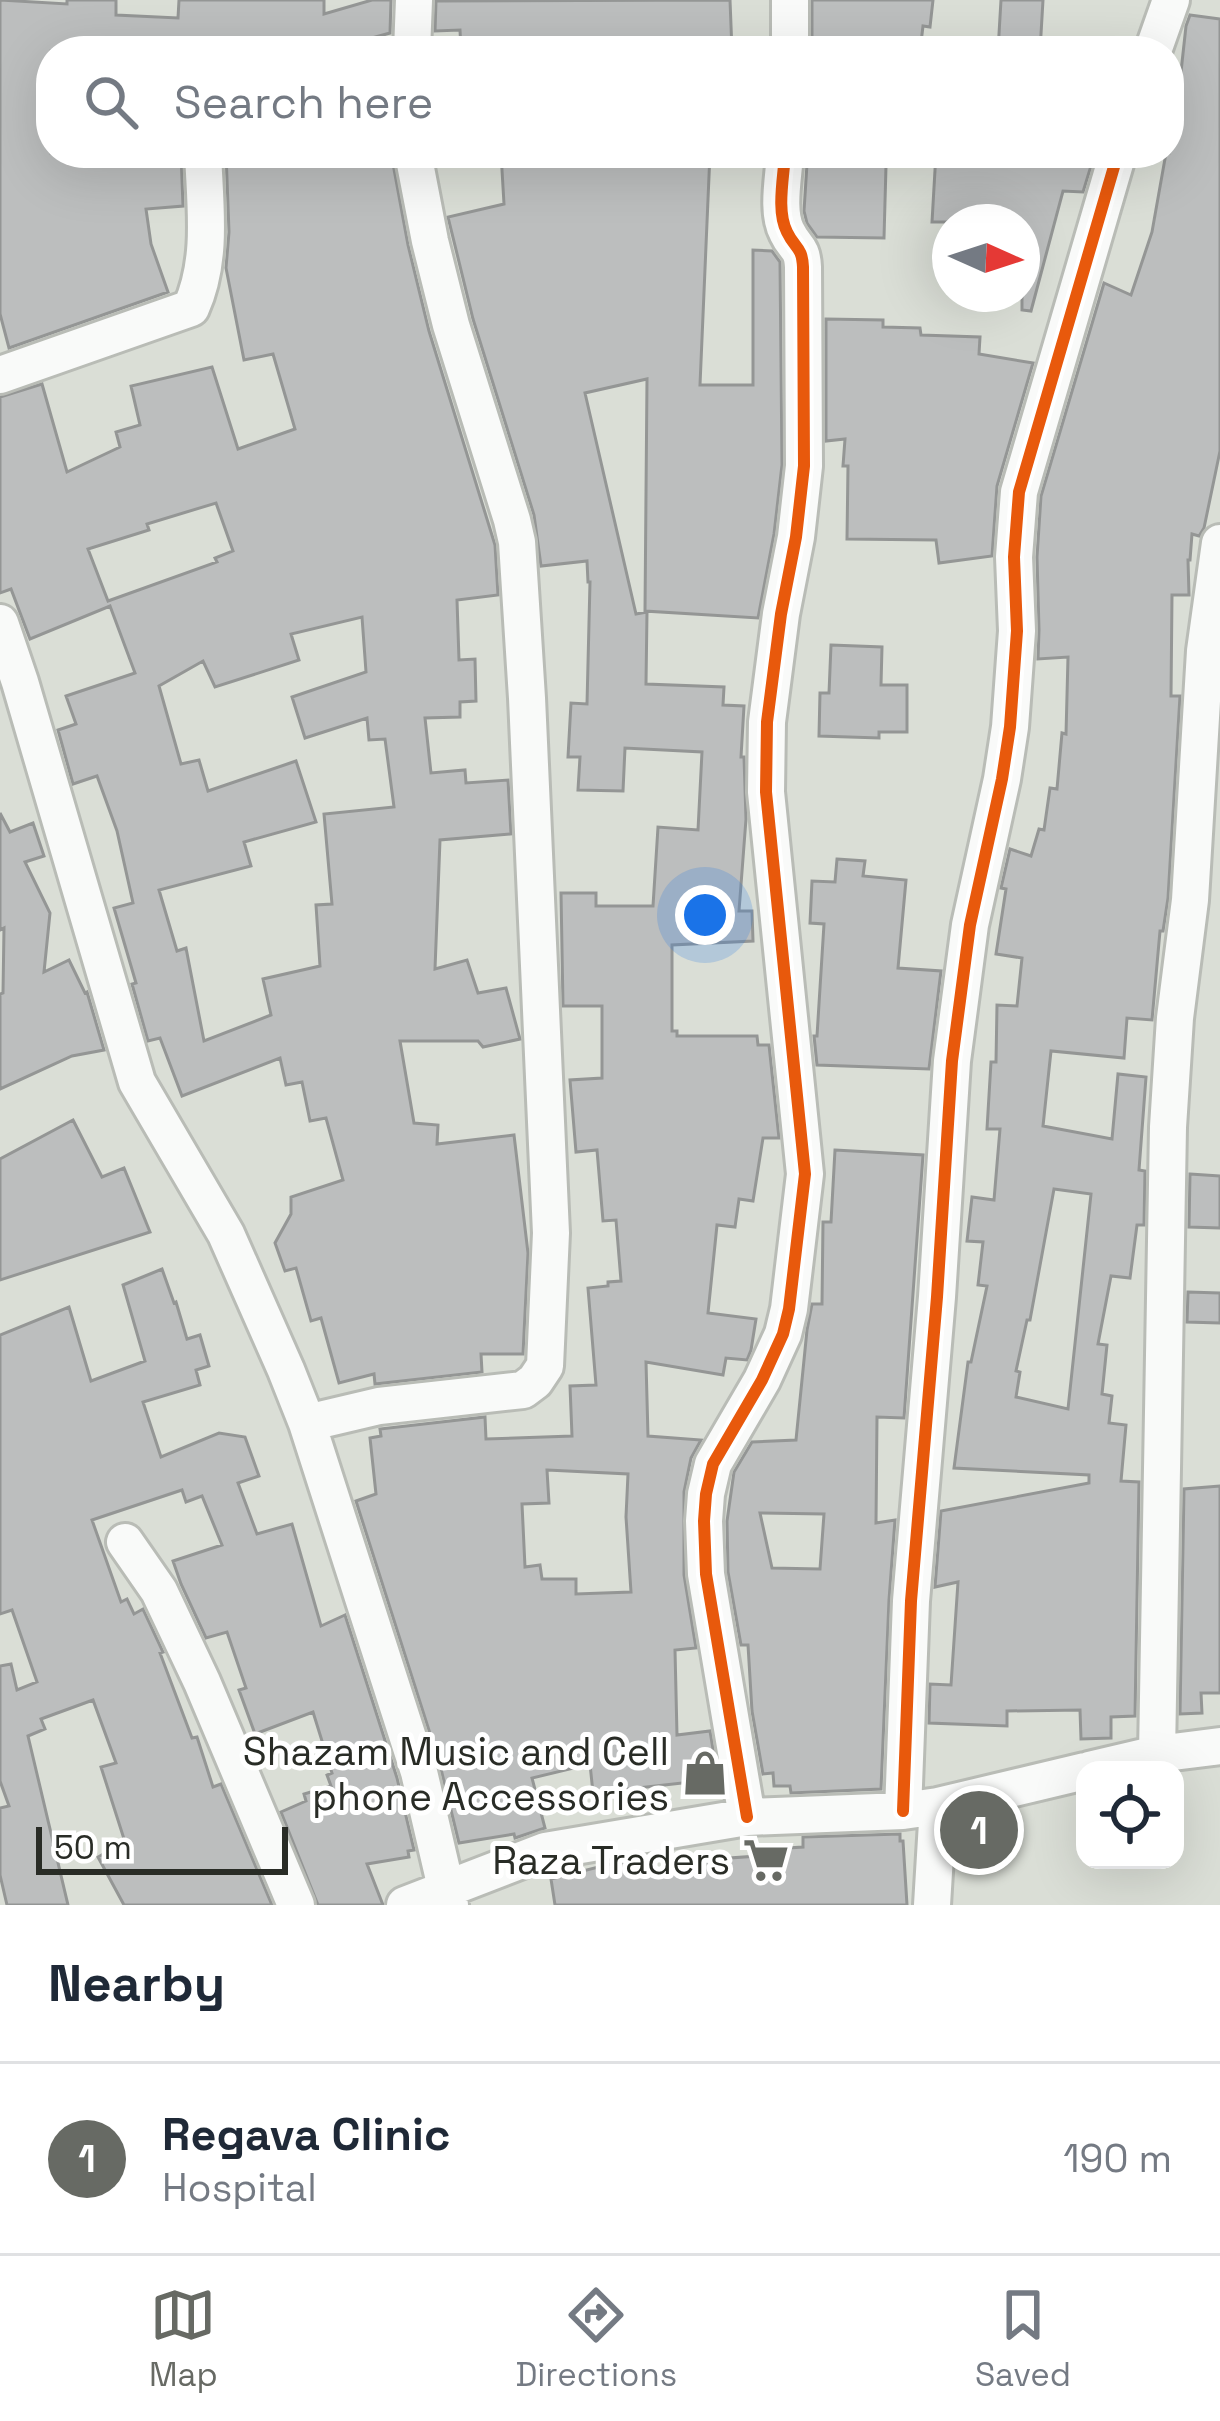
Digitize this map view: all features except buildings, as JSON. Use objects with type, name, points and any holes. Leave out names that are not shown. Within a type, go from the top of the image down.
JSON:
[{"type":"street","points":[[413,36],[414,0]]},
{"type":"street","points":[[790,0],[790,36]]},
{"type":"street","points":[[1158,36],[1171,0]]},
{"type":"street","points":[[0,375],[191,308],[204,274],[203,168]]},
{"type":"street","points":[[307,1423],[380,1406],[523,1390],[545,1366],[551,1233],[517,542],[451,325],[416,168]]},
{"type":"street","points":[[747,1817],[706,1574],[704,1521],[713,1464],[783,1334],[805,1174],[766,792],[766,722],[796,537],[804,447],[802,250],[787,232],[782,214],[784,168]]},
{"type":"street","points":[[932,1905],[920,1808],[911,1601],[952,1061],[970,925],[1010,727],[1019,492],[1114,168]]},
{"type":"street","points":[[1157,1754],[1168,1127],[1190,900],[1205,651],[1220,543]]},
{"type":"street","points":[[0,623],[137,1082],[226,1234],[307,1423],[418,1772],[447,1898]]},
{"type":"street","points":[[125,1542],[159,1591],[202,1682],[296,1905]]},
{"type":"street","points":[[1126,1761],[1220,1746]]},
{"type":"street","points":[[405,1905],[447,1898],[545,1851],[747,1817],[920,1808],[1076,1773]]},
{"type":"cycle path","points":[[747,1817],[706,1574],[704,1521],[713,1464],[783,1334],[805,1174],[766,792],[767,722],[804,466],[803,267],[782,214],[784,168]]},
{"type":"cycle path","points":[[903,1811],[911,1601],[952,1061],[970,925],[1010,727],[1019,492],[1114,168]]},
{"type":"place","name":"Shazam Music and Cell phone Accessories","points":[[705,1773]]},
{"type":"place","name":"Regava Clinic","points":[[979,1830]]},
{"type":"place","name":"Raza Traders","points":[[766,1860]]}]
